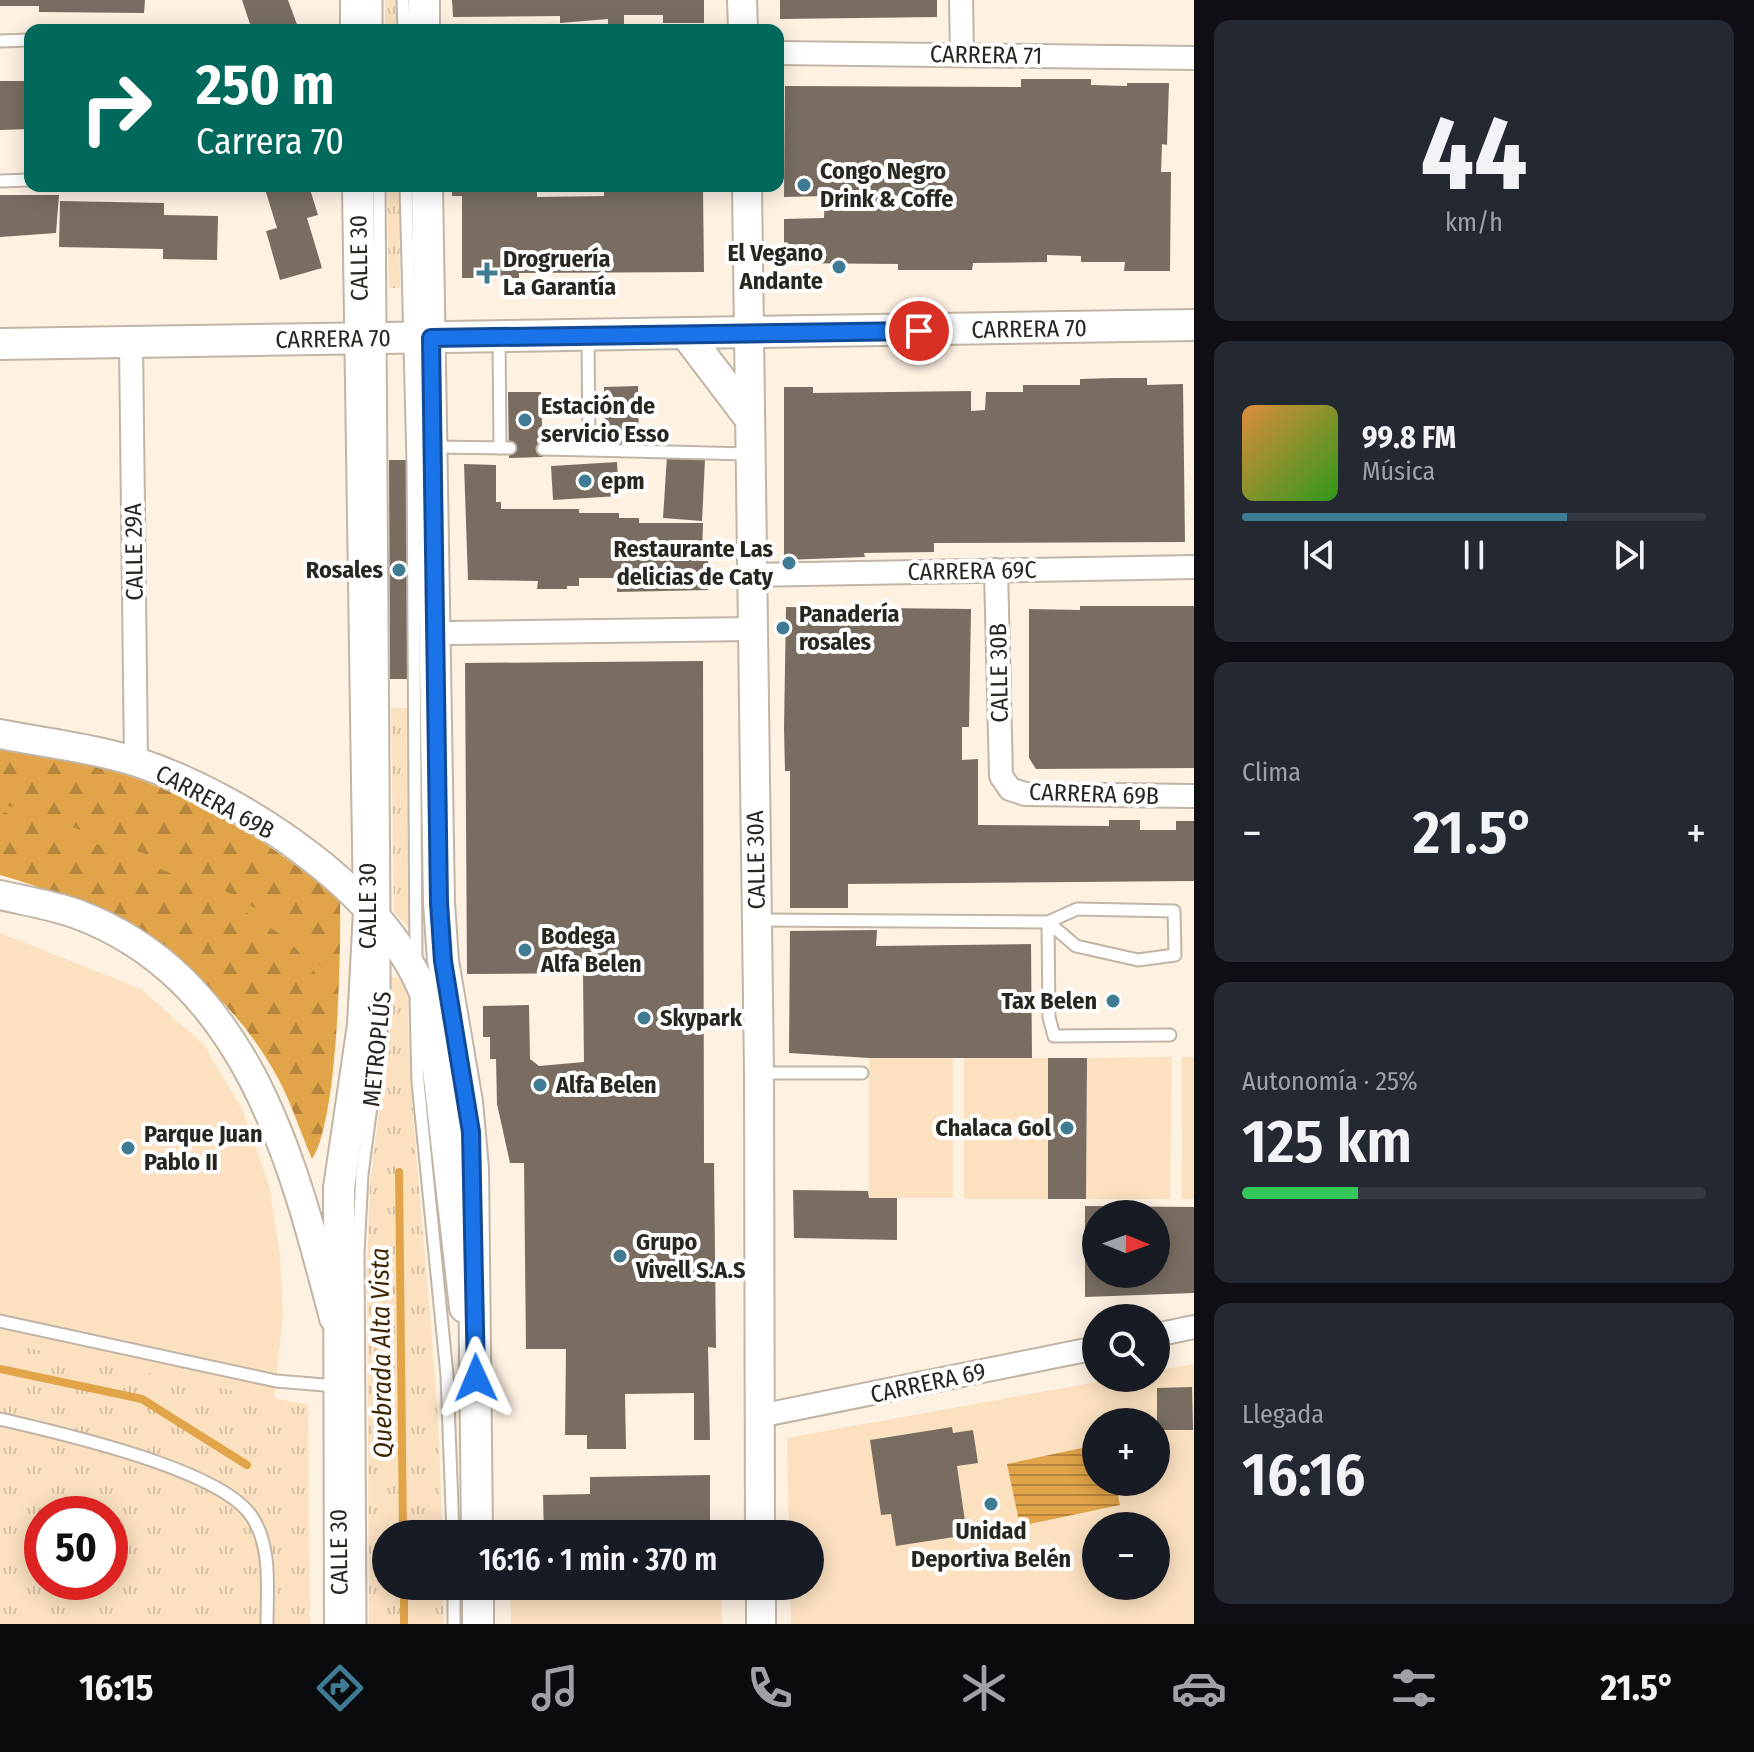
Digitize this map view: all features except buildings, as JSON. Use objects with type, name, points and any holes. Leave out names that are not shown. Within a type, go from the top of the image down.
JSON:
[{"type":"main road","points":[[356,0],[356,24]]},
{"type":"main road","points":[[424,0],[424,24]]},
{"type":"main road","name":"CALLE 30","points":[[359,192],[395,338],[432,447],[439,918],[471,1132],[477,1520]]},
{"type":"main road","name":"CALLE 30","points":[[340,1624],[339,1188],[377,920],[395,338],[426,192]]},
{"type":"main road","name":"CARRERA 70","points":[[0,344],[1194,325]]},
{"type":"main road","points":[[686,334],[749,417]]},
{"type":"main road","points":[[478,1600],[478,1624]]},
{"type":"street","points":[[742,0],[743,24]]},
{"type":"street","points":[[961,0],[962,54]]},
{"type":"street","name":"CARRERA 71","points":[[784,53],[1194,58]]},
{"type":"street","name":"CALLE 30A","points":[[747,192],[759,1073],[760,1520]]},
{"type":"street","name":"CALLE 29A","points":[[131,342],[136,762]]},
{"type":"street","name":"CARRERA 69C","points":[[750,575],[1194,567]]},
{"type":"street","name":"CALLE 30B","points":[[996,570],[1001,776]]},
{"type":"street","points":[[450,633],[752,629]]},
{"type":"street","name":"CARRERA 69B","points":[[0,734],[136,762],[245,812],[332,876],[377,920],[416,972],[431,1015],[476,1406]]},
{"type":"street","name":"CARRERA 69B","points":[[1001,776],[1010,789],[1025,794],[1194,796]]},
{"type":"street","points":[[0,895],[50,906],[99,924],[167,969],[220,1023],[262,1093],[309,1224],[337,1331]]},
{"type":"street","points":[[1170,1332],[1194,1327]]},
{"type":"street","name":"CARRERA 69","points":[[759,1416],[1082,1351]]},
{"type":"street","points":[[761,1600],[761,1624]]},
{"type":"lane","points":[[376,0],[376,24]]},
{"type":"lane","points":[[403,0],[404,24]]},
{"type":"lane","points":[[0,41],[24,40]]},
{"type":"lane","points":[[0,181],[24,180]]},
{"type":"lane","name":"METROPLÚS","points":[[380,192],[413,477],[418,1082],[447,1375],[452,1520]]},
{"type":"lane","name":"METROPLÚS","points":[[395,338],[406,192]]},
{"type":"lane","points":[[588,336],[589,450]]},
{"type":"lane","points":[[432,447],[505,448],[499,337]]},
{"type":"lane","points":[[543,449],[750,454]]},
{"type":"lane","points":[[757,920],[1048,922],[1077,909],[1174,911],[1175,955],[1138,960],[1076,946],[1048,922]]},
{"type":"lane","name":"METROPLÚS","points":[[360,1624],[358,1253],[362,1174],[384,1008],[377,920]]},
{"type":"lane","points":[[1048,922],[1049,1017],[1054,1036],[1170,1035]]},
{"type":"lane","points":[[759,1073],[862,1073]]},
{"type":"lane","points":[[0,1321],[276,1381],[338,1386]]},
{"type":"lane","points":[[0,1419],[100,1442],[234,1498],[253,1517],[264,1549],[267,1624]]},
{"type":"lane","points":[[454,1600],[454,1624]]},
{"type":"green space","points":[[385,0],[396,0],[397,24],[385,24]]},
{"type":"green space","points":[[387,192],[399,192],[400,288],[389,288]]},
{"type":"green space","points":[[391,708],[409,708],[412,932],[394,912]]},
{"type":"green space","points":[[0,750],[108,770],[170,792],[272,848],[340,901],[333,1074],[321,1139],[312,1159],[284,1090],[255,1041],[196,976],[124,925],[84,905],[0,875]]},
{"type":"green space","name":"Parque Juan Pablo II","points":[[0,933],[141,989],[204,1045],[243,1111],[269,1185],[280,1255],[283,1316],[274,1399],[0,1342]]},
{"type":"green space","points":[[390,977],[407,978],[413,1117],[436,1395],[442,1520],[372,1520],[372,1600],[443,1600],[444,1624],[369,1624],[367,1271],[370,1183],[387,1047]]},
{"type":"green space","points":[[1172,1057],[1170,1199],[1086,1199],[1087,1058]]},
{"type":"green space","points":[[1182,1057],[1194,1057],[1194,1199],[1182,1199]]},
{"type":"green space","points":[[869,1058],[953,1058],[953,1198],[869,1198]]},
{"type":"green space","points":[[964,1058],[1048,1058],[1048,1199],[964,1199]]},
{"type":"green space","points":[[0,1342],[308,1405],[310,1624],[273,1624],[273,1573],[269,1540],[255,1511],[244,1497],[143,1450],[101,1437],[99,1448],[180,1475],[236,1508],[247,1521],[257,1545],[262,1571],[262,1624],[0,1624]]},
{"type":"green space","name":"Unidad Deportiva Belén","points":[[1194,1364],[1194,1624],[791,1624],[790,1600],[824,1600],[824,1520],[789,1520],[787,1438],[1082,1385],[1082,1392],[1170,1392],[1170,1368]]},
{"type":"green space","points":[[510,1600],[721,1600],[722,1624],[511,1624]]},
{"type":"shaded area","points":[[1082,1448],[1082,1496],[1118,1496],[1120,1505],[1020,1526],[1007,1464]]},
{"type":"waterway","name":"Quebrada Alta Vista","points":[[0,807],[147,859],[219,892],[291,938],[325,979]]},
{"type":"waterway","name":"Quebrada Alta Vista","points":[[399,1172],[403,1520]]},
{"type":"waterway","points":[[0,1369],[142,1399],[247,1465]]},
{"type":"waterway","name":"Quebrada Alta Vista","points":[[404,1600],[404,1624]]},
{"type":"place","name":"Congo Negro Drink & Coffe","points":[[804,185]]},
{"type":"place","name":"El Vegano Andante","points":[[839,267]]},
{"type":"place","name":"Drogruería La Garantía","points":[[487,273]]},
{"type":"place","name":"Estación de servicio Esso","points":[[525,420]]},
{"type":"place","name":"epm","points":[[585,481]]},
{"type":"place","name":"Restaurante Las delicias de Caty","points":[[789,563]]},
{"type":"place","name":"Rosales","points":[[399,570]]},
{"type":"place","name":"Panadería rosales","points":[[783,628]]},
{"type":"place","name":"Bodega Alfa Belen","points":[[525,950]]},
{"type":"place","name":"Tax Belen","points":[[1113,1001]]},
{"type":"place","name":"Skypark","points":[[644,1018]]},
{"type":"place","name":"Alfa Belen","points":[[540,1085]]},
{"type":"place","name":"Chalaca Gol","points":[[1067,1128]]},
{"type":"place","name":"Parque Juan Pablo II","points":[[128,1148]]},
{"type":"place","name":"Grupo Vivell S.A.S","points":[[620,1256]]},
{"type":"place","name":"Unidad Deportiva Belén","points":[[991,1504]]},
{"type":"route","points":[[476,1378],[471,1132],[440,932],[431,338],[919,331]]}]
